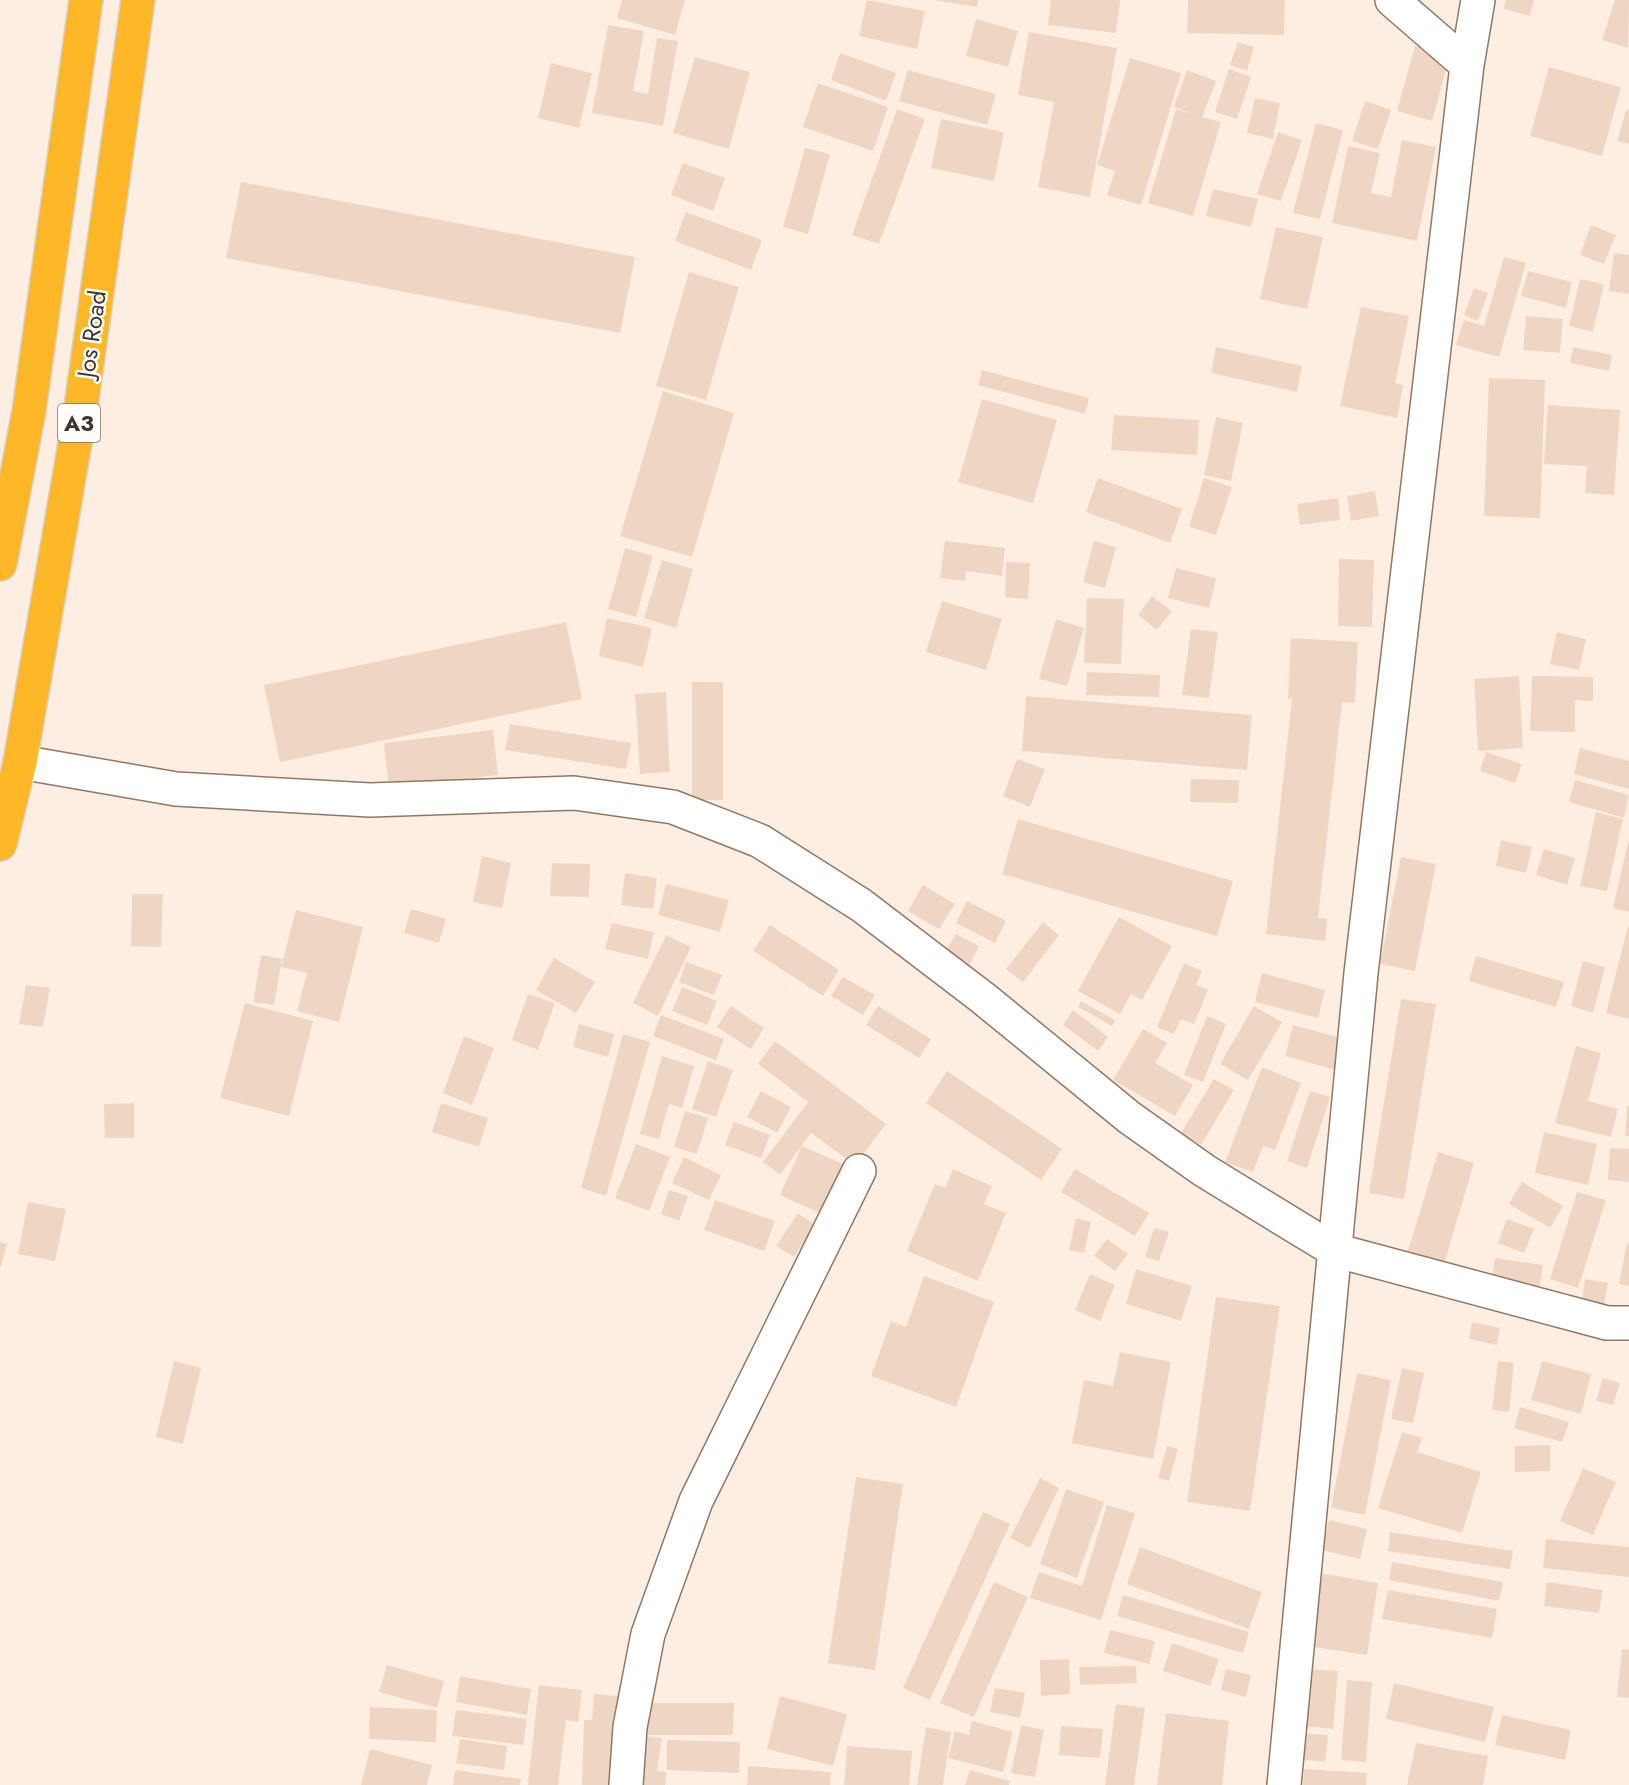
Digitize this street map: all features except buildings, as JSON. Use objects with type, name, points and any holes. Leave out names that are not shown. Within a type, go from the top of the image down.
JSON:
[{"type":"highway","name":"A3","points":[[0,564],[29,411],[86,0]]},
{"type":"highway","name":"Jos Road","points":[[0,844],[20,762],[80,414],[138,0]]},
{"type":"street","points":[[1392,0],[1467,65]]},
{"type":"street","points":[[1284,1785],[1361,973],[1467,65],[1478,0]]},
{"type":"street","points":[[20,762],[176,789],[370,800],[574,793],[673,807],[760,841],[861,905],[984,998],[1130,1118],[1205,1171],[1334,1250],[1607,1323],[1629,1323]]},
{"type":"street","points":[[626,1785],[630,1727],[648,1634],[696,1501],[859,1172]]}]
